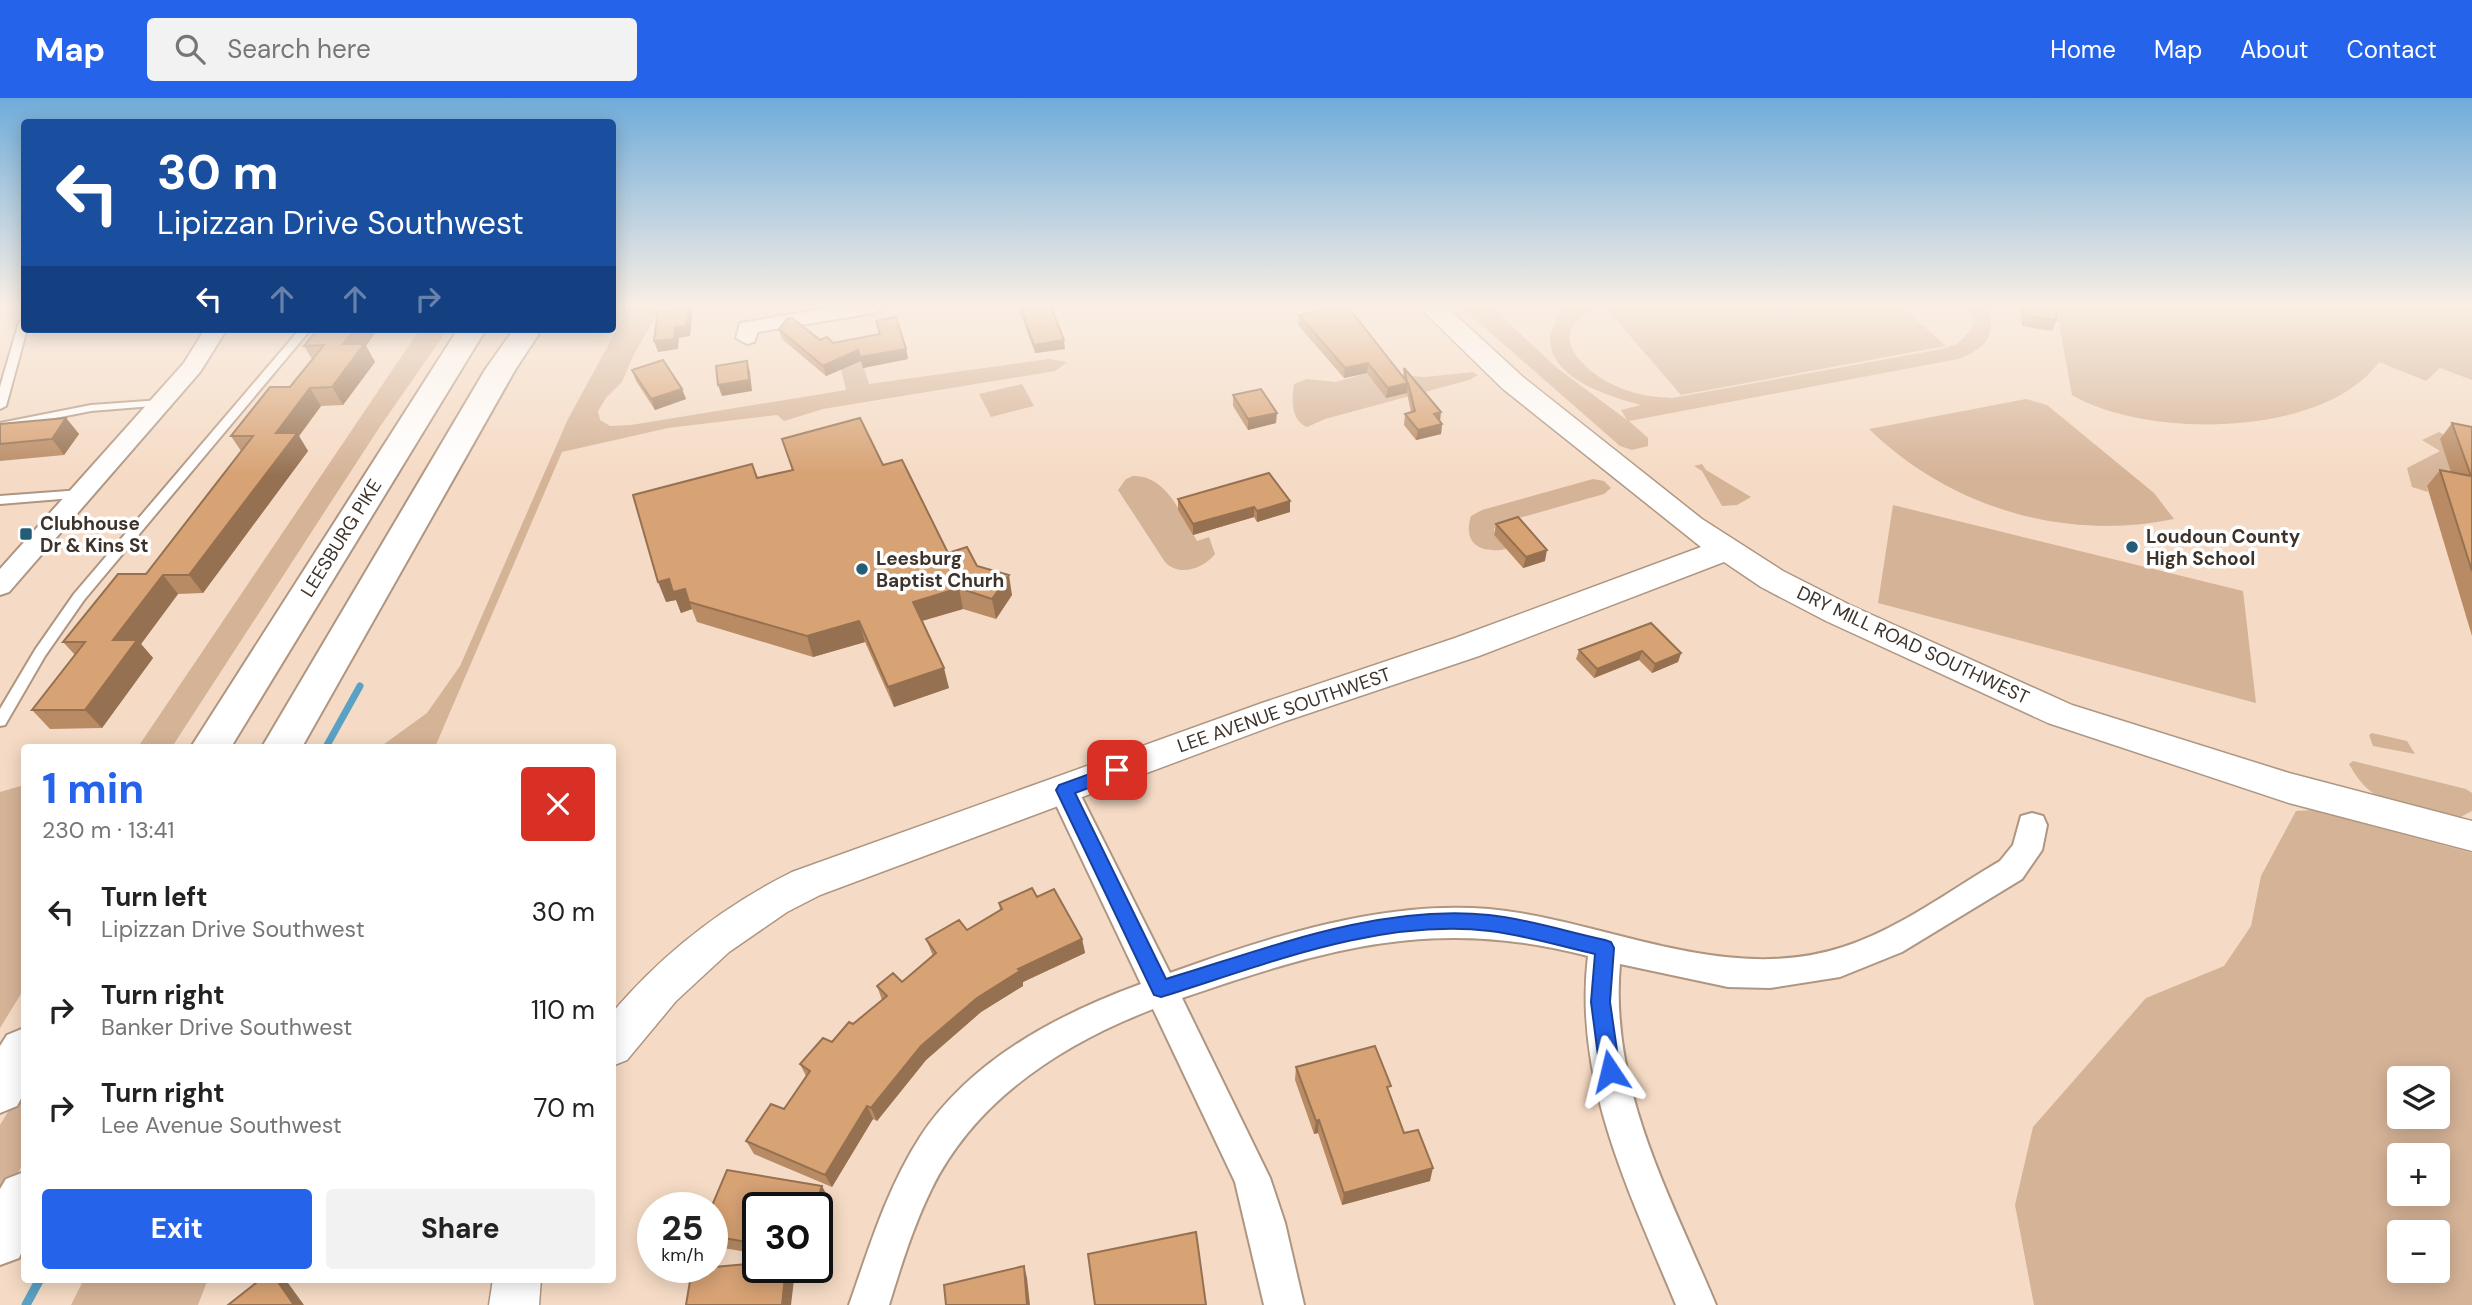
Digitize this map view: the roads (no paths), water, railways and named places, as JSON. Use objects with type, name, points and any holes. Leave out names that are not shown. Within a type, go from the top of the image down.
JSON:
[{"type":"highway","name":"LEESBURG PIKE","points":[[213,744],[451,363]]},
{"type":"highway","points":[[284,744],[504,363]]},
{"type":"highway","points":[[0,1090],[21,1055]]},
{"type":"highway","points":[[0,1239],[21,1202]]},
{"type":"street","points":[[0,586],[194,363]]},
{"type":"street","name":"DRY MILL ROAD SOUTHWEST","points":[[1492,363],[1513,383],[1726,550],[1838,613],[1937,660],[2060,713],[2228,771],[2472,836]]},
{"type":"street","name":"LEE AVENUE SOUTHWEST","points":[[616,1041],[668,981],[707,945],[782,893],[842,868],[1065,790],[1273,712],[1467,647],[1726,550]]},
{"type":"street","points":[[1065,790],[1252,1178],[1266,1223],[1284,1305]]},
{"type":"street","points":[[869,1305],[901,1209],[915,1179],[938,1142],[967,1107],[1030,1054],[1065,1032],[1161,989],[1323,939],[1435,922],[1490,923],[1682,968],[1752,973],[1813,969],[1864,955],[2011,870],[2027,850],[2032,825]]},
{"type":"street","points":[[1605,948],[1601,1002],[1614,1089],[1635,1156],[1696,1305]]},
{"type":"street","points":[[514,1305],[517,1283]]},
{"type":"lane","points":[[0,406],[12,363]]},
{"type":"lane","points":[[0,721],[40,653],[79,597],[277,363]]},
{"type":"lane","points":[[0,426],[91,408],[161,403]]},
{"type":"lane","points":[[0,500],[80,494]]},
{"type":"waterway","points":[[328,744],[360,686]]},
{"type":"waterway","points":[[26,1305],[38,1283]]},
{"type":"place","name":"Clubhouse Dr & Kins St","points":[[26,534]]},
{"type":"place","name":"Loudoun County High School","points":[[2132,547]]},
{"type":"place","name":"Leesburg Baptist Churh","points":[[862,569]]}]
